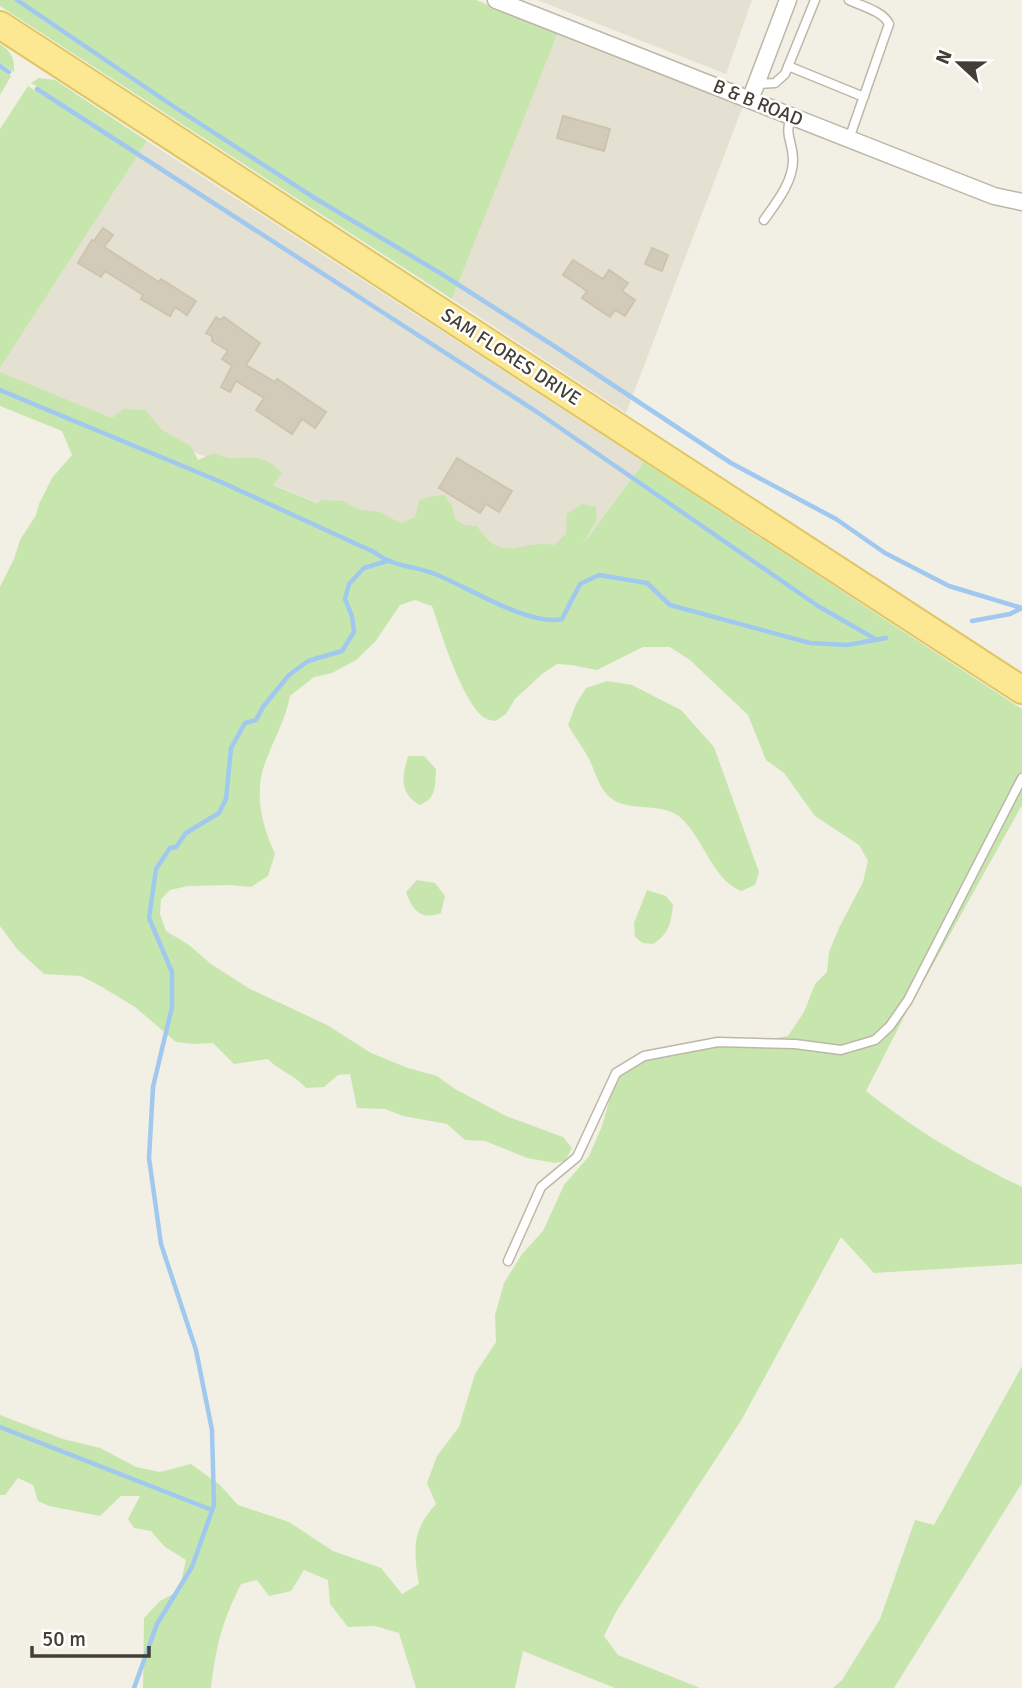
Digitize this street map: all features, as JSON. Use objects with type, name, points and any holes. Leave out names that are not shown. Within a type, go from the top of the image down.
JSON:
[{"type":"main road","name":"SAM FLORES DRIVE","points":[[0,25],[1022,690]]},
{"type":"street","name":"B & B ROAD","points":[[496,0],[753,92],[790,116],[994,196],[1022,202]]},
{"type":"street","points":[[753,92],[788,0]]},
{"type":"lane","points":[[753,92],[781,80],[816,0]]},
{"type":"lane","points":[[849,0],[882,16],[889,24],[849,139]]},
{"type":"lane","points":[[788,66],[864,97]]},
{"type":"lane","points":[[764,220],[785,189],[791,173],[793,160],[786,129],[790,116]]},
{"type":"lane","points":[[508,1261],[541,1187],[577,1157],[616,1073],[625,1067],[644,1056],[718,1042],[795,1044],[841,1050],[875,1040],[883,1033],[908,1000],[1022,778]]},
{"type":"shaded area","points":[[537,0],[752,0],[726,74]]},
{"type":"shaded area","points":[[558,33],[738,101],[743,106],[626,413],[452,299]]},
{"type":"shaded area","points":[[147,141],[644,462],[544,596],[0,372],[0,368]]},
{"type":"green space","points":[[0,0],[476,0],[558,33],[452,299],[0,6]]},
{"type":"green space","points":[[0,44],[12,56],[14,72],[3,65],[1,68],[11,76],[0,95]]},
{"type":"green space","points":[[39,78],[55,80],[147,141],[0,368],[0,129],[28,86],[42,95],[44,91],[31,83]]},
{"type":"green space","points":[[0,372],[112,418],[123,409],[145,410],[162,430],[191,446],[198,460],[214,453],[224,457],[264,460],[282,473],[273,485],[317,503],[322,500],[343,501],[357,509],[379,512],[401,523],[415,517],[419,501],[444,495],[452,506],[455,519],[464,525],[477,526],[486,538],[503,548],[554,545],[566,534],[567,514],[582,504],[596,507],[597,519],[583,544],[644,462],[1022,709],[1022,805],[905,1015],[866,1091],[941,1144],[1022,1187],[1022,1264],[874,1273],[841,1237],[742,1419],[617,1610],[604,1636],[618,1655],[700,1688],[615,1688],[523,1651],[515,1688],[416,1688],[399,1633],[375,1626],[348,1627],[330,1604],[328,1580],[304,1570],[291,1591],[269,1596],[257,1580],[241,1584],[221,1634],[211,1688],[143,1688],[144,1618],[160,1601],[179,1591],[186,1560],[165,1547],[151,1531],[134,1528],[128,1519],[140,1496],[121,1496],[100,1516],[49,1506],[38,1501],[33,1485],[18,1478],[5,1495],[0,1495],[0,1415],[63,1439],[100,1448],[136,1467],[160,1472],[191,1464],[220,1485],[238,1505],[289,1522],[333,1551],[381,1568],[402,1594],[419,1584],[416,1541],[422,1523],[436,1504],[427,1483],[437,1456],[459,1427],[475,1374],[496,1342],[495,1315],[504,1283],[522,1254],[543,1231],[564,1185],[589,1156],[602,1126],[617,1073],[652,1058],[664,1049],[751,1042],[788,1036],[804,1012],[815,984],[827,972],[829,952],[863,882],[868,861],[859,845],[815,816],[784,773],[766,760],[748,715],[690,660],[670,647],[643,647],[597,670],[557,664],[542,674],[515,699],[506,714],[495,721],[485,718],[468,698],[453,666],[432,606],[415,600],[400,605],[375,642],[356,660],[332,673],[314,677],[290,696],[260,782],[260,806],[275,854],[268,876],[251,887],[188,886],[170,890],[161,899],[160,914],[166,931],[250,989],[327,1025],[371,1053],[437,1076],[455,1089],[506,1116],[563,1137],[572,1148],[565,1161],[555,1163],[527,1158],[485,1141],[465,1140],[447,1124],[403,1116],[385,1109],[357,1108],[350,1074],[338,1075],[324,1087],[306,1088],[268,1059],[234,1064],[213,1043],[176,1042],[135,1007],[81,976],[44,974],[17,949],[0,926],[0,587],[20,540],[36,515],[52,478],[72,455],[62,431],[0,406]]},
{"type":"green space","points":[[607,681],[632,685],[681,710],[714,747],[759,872],[755,885],[741,891],[731,886],[716,869],[696,836],[673,812],[620,803],[604,790],[568,725],[586,688]]},
{"type":"green space","points":[[408,756],[424,756],[436,769],[432,795],[420,805],[405,790],[404,771]]},
{"type":"green space","points":[[417,880],[435,883],[445,896],[441,913],[428,916],[414,909],[406,892]]},
{"type":"green space","points":[[647,890],[666,896],[673,905],[668,928],[653,944],[643,943],[635,937],[634,923]]},
{"type":"green space","points":[[1022,1366],[1022,1483],[894,1688],[833,1688],[842,1680],[880,1619],[915,1520],[934,1525]]},
{"type":"building","points":[[563,116],[610,129],[604,151],[557,138]]},
{"type":"building","points":[[103,228],[113,235],[104,247],[159,282],[161,279],[196,301],[187,315],[175,307],[170,316],[141,299],[143,295],[105,271],[101,277],[78,263]]},
{"type":"building","points":[[652,248],[668,255],[662,271],[645,264]]},
{"type":"building","points":[[573,260],[603,279],[609,270],[628,283],[622,291],[635,300],[625,316],[615,310],[610,317],[582,298],[587,291],[563,275]]},
{"type":"building","points":[[216,317],[221,320],[224,317],[260,343],[246,365],[275,382],[277,379],[326,412],[315,428],[302,419],[292,434],[256,410],[264,398],[236,381],[230,392],[221,387],[232,366],[222,359],[228,351],[212,341],[212,336],[206,333]]},
{"type":"building","points":[[457,458],[512,491],[499,512],[486,504],[480,513],[439,488]]},
{"type":"waterway","points":[[17,0],[313,197],[440,273],[731,463],[836,519],[885,553],[949,586],[1022,608]]},
{"type":"waterway","points":[[0,66],[9,72]]},
{"type":"waterway","points":[[37,89],[537,412],[818,606],[877,640]]},
{"type":"waterway","points":[[0,390],[221,482],[389,561],[435,574],[498,604],[533,617],[562,619],[580,584],[599,575],[647,583],[670,605],[810,643],[847,645],[886,638]]},
{"type":"waterway","points":[[134,1688],[157,1624],[192,1567],[214,1505],[212,1430],[196,1350],[161,1244],[149,1158],[153,1087],[172,1007],[172,972],[149,918],[156,869],[170,848],[176,847],[186,833],[219,813],[226,799],[231,748],[245,723],[256,720],[289,675],[308,661],[342,651],[354,632],[352,616],[345,599],[349,584],[364,568],[387,561]]},
{"type":"waterway","points":[[972,621],[1010,614],[1022,608]]},
{"type":"waterway","points":[[0,1427],[212,1510]]}]
